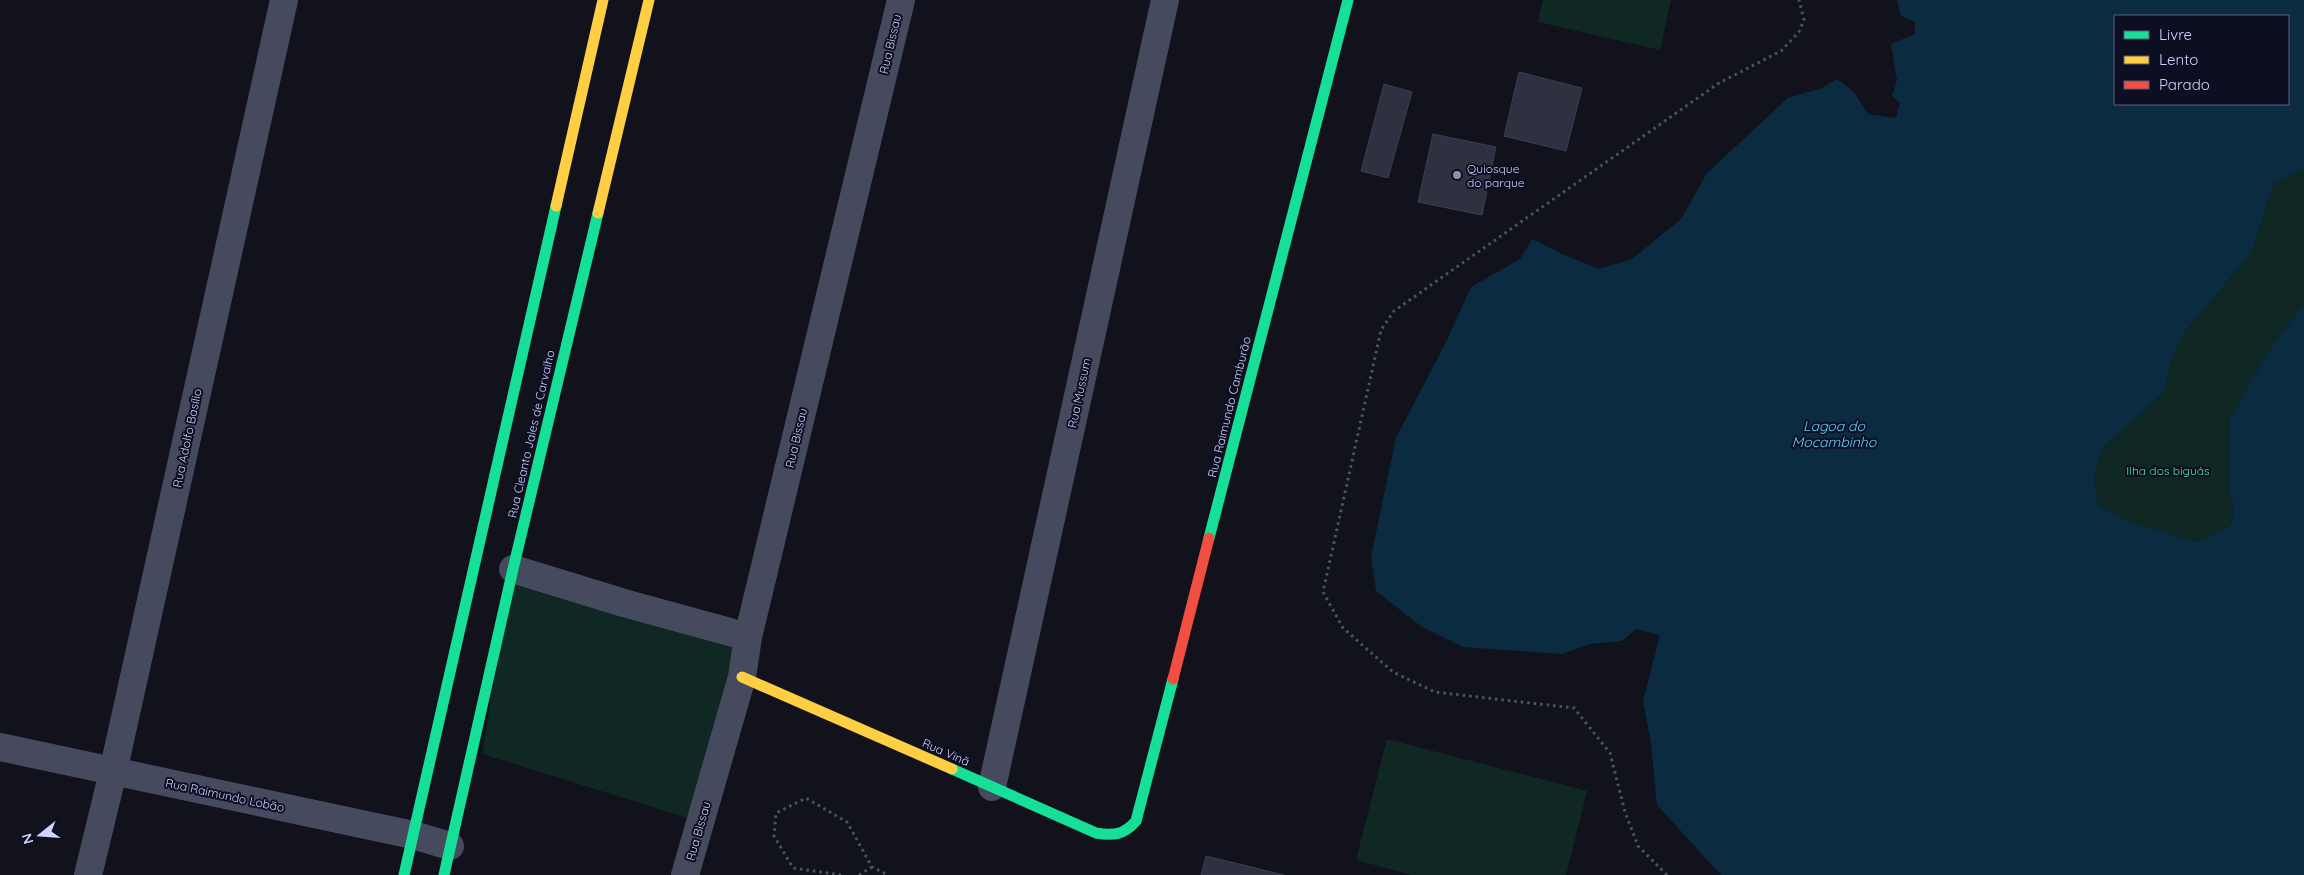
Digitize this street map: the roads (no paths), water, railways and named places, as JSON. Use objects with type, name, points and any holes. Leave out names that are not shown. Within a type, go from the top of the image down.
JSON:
[{"type":"street","name":"Rua Adolfo Basílio","points":[[88,875],[113,772],[284,0]]},
{"type":"street","points":[[404,875],[603,0]]},
{"type":"street","name":"Rua Cleanto Jales de Carvalho","points":[[444,875],[513,569],[649,0]]},
{"type":"street","name":"Rua Bissau","points":[[685,875],[742,677],[748,638],[901,0]]},
{"type":"street","name":"Rua Mussum","points":[[992,787],[1165,0]]},
{"type":"street","name":"Rua Raimundo Camburão","points":[[1136,821],[1348,0]]},
{"type":"street","points":[[513,569],[748,638]]},
{"type":"street","name":"Rua Vinã","points":[[742,677],[1096,833],[1118,835],[1128,831],[1136,821]]},
{"type":"street","name":"Rua Raimundo Lobão","points":[[0,747],[413,835],[450,846]]},
{"type":"water","name":"Lagoa do Mocambinho","points":[[1897,0],[2304,0],[2304,169],[2273,185],[2252,252],[2182,336],[2170,363],[2165,391],[2103,448],[2094,475],[2098,504],[2127,521],[2197,542],[2231,525],[2234,506],[2229,490],[2230,419],[2268,351],[2304,303],[2304,875],[1721,875],[1657,805],[1651,744],[1643,701],[1660,635],[1636,629],[1622,641],[1590,644],[1562,654],[1463,647],[1422,627],[1376,591],[1371,557],[1396,438],[1447,340],[1471,287],[1520,259],[1532,239],[1599,269],[1632,259],[1681,219],[1707,173],[1789,97],[1820,89],[1837,79],[1854,92],[1868,114],[1896,118],[1900,103],[1892,96],[1897,80],[1891,44],[1915,34],[1915,22],[1901,16]]},
{"type":"place","name":"Quiosque do parque","points":[[1457,175]]},
{"type":"park label","name":"Ilha dos biguás","points":[[2168,470]]}]
